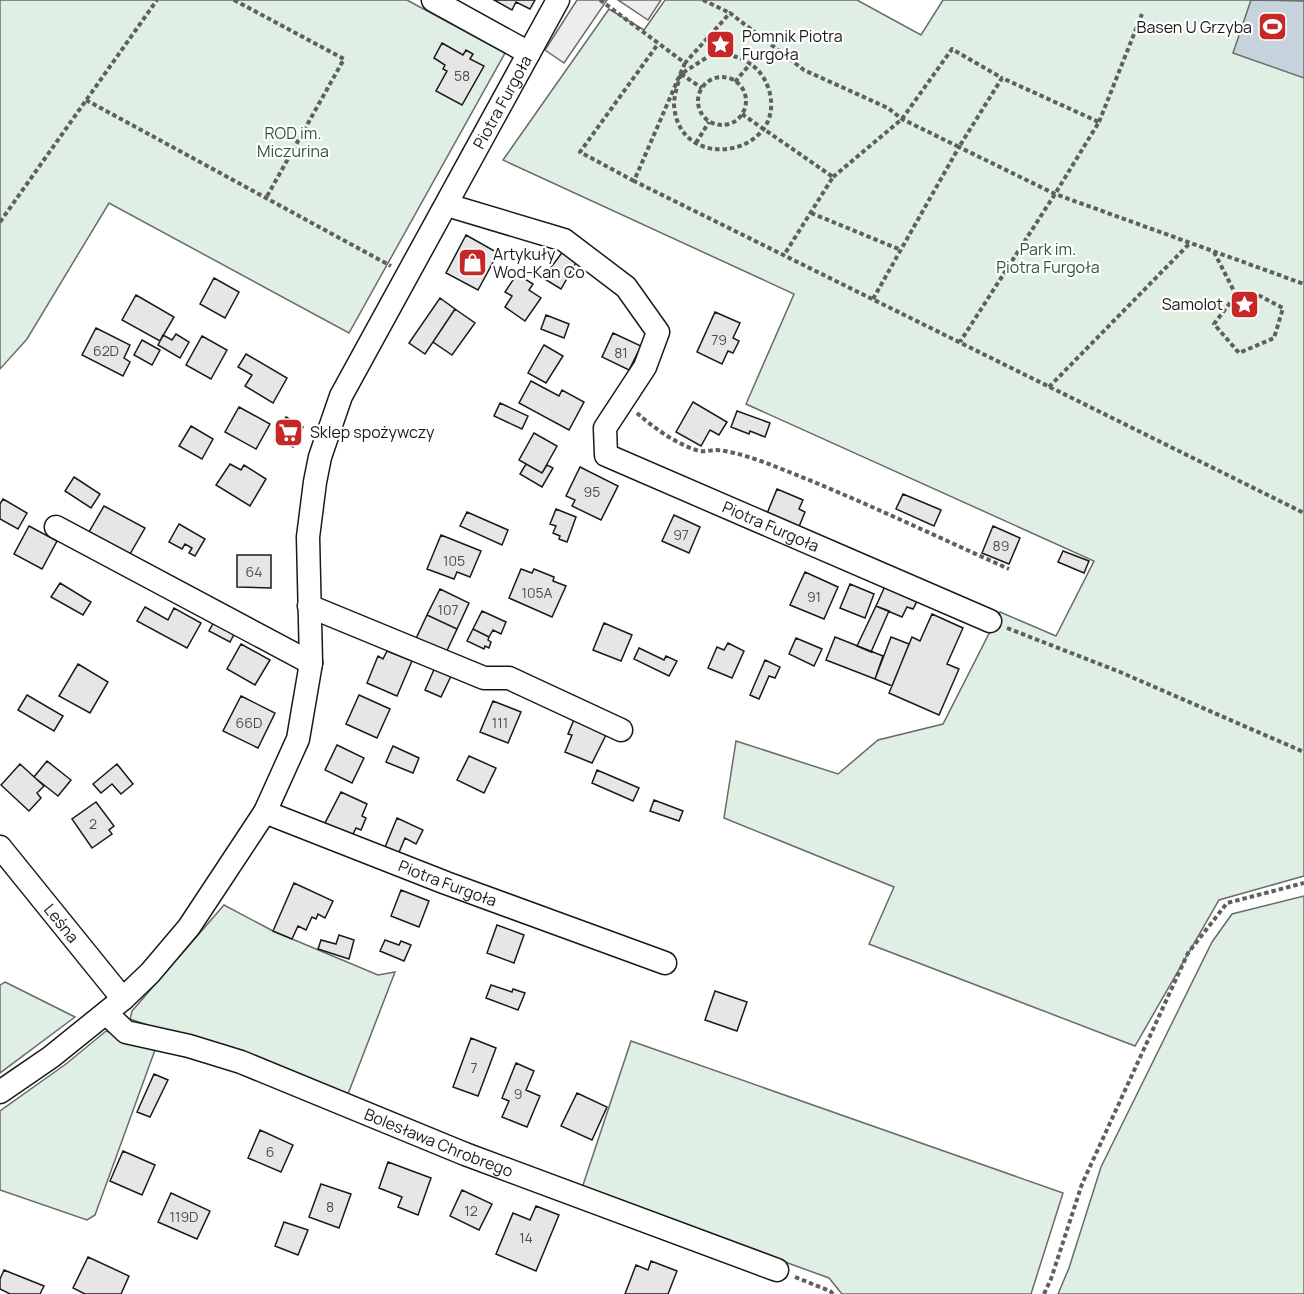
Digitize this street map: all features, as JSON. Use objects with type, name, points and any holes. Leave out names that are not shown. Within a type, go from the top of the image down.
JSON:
[{"type":"street","points":[[433,0],[529,53]]},
{"type":"street","name":"Piotra Furgoła","points":[[0,1092],[51,1057],[115,1006],[150,973],[189,927],[264,812],[298,740],[311,663],[308,537],[320,457],[341,396],[558,0]]},
{"type":"street","name":"Piotra Furgoła","points":[[447,205],[564,240],[626,287],[658,332],[645,367],[604,428],[606,455],[990,621]]},
{"type":"street","points":[[56,527],[311,663]]},
{"type":"street","points":[[309,606],[484,678],[509,678],[621,730]]},
{"type":"street","name":"Piotra Furgoła","points":[[264,812],[446,883],[666,963]]},
{"type":"street","name":"Leśna","points":[[0,847],[115,1006]]},
{"type":"street","name":"Bolesława Chrobrego","points":[[115,1006],[126,1032],[189,1046],[241,1062],[465,1154],[777,1270]]},
{"type":"path","points":[[0,222],[157,0]]},
{"type":"path","points":[[234,0],[344,59],[266,198]]},
{"type":"path","points":[[600,0],[685,63]]},
{"type":"path","points":[[704,0],[730,13],[804,70],[888,108],[902,119],[1055,195],[1304,284]]},
{"type":"path","points":[[634,181],[685,63],[730,13]]},
{"type":"path","points":[[960,342],[1099,122],[1142,14]]},
{"type":"path","points":[[658,44],[580,152],[634,181],[1304,513]]},
{"type":"path","points":[[784,255],[833,177],[902,119],[952,49],[1002,78],[1099,122]]},
{"type":"path","points":[[726,54],[742,58],[750,64],[766,81],[771,97],[770,114],[763,129],[753,140],[732,149],[710,149],[696,143],[685,133],[677,120],[674,105],[681,74],[709,56],[726,54]]},
{"type":"path","points":[[735,82],[750,64]]},
{"type":"path","points":[[681,74],[702,88]]},
{"type":"path","points":[[723,78],[735,82],[743,90],[745,98],[742,114],[731,124],[716,125],[709,122],[699,110],[699,95],[702,88],[715,79],[723,78]]},
{"type":"path","points":[[873,299],[959,147],[1002,78]]},
{"type":"path","points":[[86,100],[407,274]]},
{"type":"path","points":[[742,114],[833,177]]},
{"type":"path","points":[[696,143],[709,122]]},
{"type":"path","points":[[811,213],[901,250]]},
{"type":"path","points":[[1049,387],[1190,243]]},
{"type":"path","points":[[1214,251],[1236,295]]},
{"type":"path","points":[[1236,295],[1258,295],[1283,308],[1274,338],[1239,353],[1214,324],[1236,295]]},
{"type":"path","points":[[623,400],[650,424],[683,445],[701,452],[715,450],[738,454],[773,465],[1009,569]]},
{"type":"path","points":[[990,621],[1120,672],[1304,753]]},
{"type":"path","points":[[1044,1294],[1052,1279],[1082,1184],[1188,953],[1227,903],[1304,883]]},
{"type":"path","points":[[777,1270],[830,1291],[832,1294]]},
{"type":"green space","name":"ROD im. Miczurina","points":[[0,0],[407,0],[505,53],[349,333],[109,203],[27,339],[0,369]]},
{"type":"green space","name":"Park im. Piotra Furgoła","points":[[665,0],[857,0],[921,35],[943,0],[1304,0],[1304,876],[1219,900],[1135,1046],[869,944],[894,887],[724,818],[736,741],[838,774],[878,740],[943,724],[1000,612],[1056,636],[1094,561],[746,404],[794,294],[503,160],[609,9],[644,30]]},
{"type":"green space","points":[[1304,896],[1304,1294],[1058,1294],[1069,1268],[1101,1167],[1212,942],[1232,914]]},
{"type":"green space","points":[[224,905],[273,931],[378,975],[395,972],[348,1094],[130,1019],[132,1011]]},
{"type":"green space","points":[[5,982],[75,1017],[0,1073],[0,985]]},
{"type":"green space","points":[[106,1031],[155,1050],[95,1215],[87,1220],[0,1190],[0,1111],[66,1064]]},
{"type":"green space","points":[[631,1041],[1063,1193],[1031,1294],[842,1294],[829,1278],[582,1188]]},
{"type":"shaded area","points":[[577,0],[607,0],[564,63],[545,50]]},
{"type":"shaded area","points":[[618,0],[661,0],[648,20]]},
{"type":"shaded area","name":"Basen U Grzyba","points":[[1251,0],[1304,1],[1304,78],[1233,53]]},
{"type":"building","points":[[494,0],[535,0],[530,9],[516,2],[512,10]]},
{"type":"building","points":[[442,43],[463,55],[466,50],[473,54],[470,59],[484,66],[462,105],[436,91],[447,71],[443,69],[445,65],[434,58]]},
{"type":"building","name":"Artykuły Wod-Kan Co","points":[[466,235],[498,253],[478,290],[446,273]]},
{"type":"building","points":[[564,250],[578,259],[561,289],[543,278]]},
{"type":"building","points":[[517,274],[533,284],[529,290],[541,298],[525,321],[505,307],[512,296],[505,292]]},
{"type":"building","points":[[214,278],[239,292],[225,318],[200,304]]},
{"type":"building","points":[[136,295],[174,317],[160,341],[122,320]]},
{"type":"building","points":[[440,298],[455,309],[425,354],[409,343]]},
{"type":"building","points":[[455,309],[475,323],[452,355],[433,342]]},
{"type":"building","points":[[715,312],[740,323],[733,338],[739,341],[733,353],[728,351],[722,364],[697,352]]},
{"type":"building","points":[[546,315],[569,324],[564,338],[541,329]]},
{"type":"building","points":[[96,328],[130,345],[124,358],[130,362],[123,376],[82,355]]},
{"type":"building","points":[[613,333],[641,346],[629,370],[602,357]]},
{"type":"building","points":[[176,334],[189,342],[180,358],[158,345],[163,335],[172,340]]},
{"type":"building","points":[[202,336],[227,350],[211,379],[186,365]]},
{"type":"building","points":[[142,340],[160,350],[152,365],[134,355]]},
{"type":"building","points":[[544,345],[563,356],[546,383],[528,373]]},
{"type":"building","points":[[246,354],[287,378],[273,403],[245,386],[252,375],[238,367]]},
{"type":"building","points":[[531,381],[559,396],[562,390],[584,402],[569,430],[519,403]]},
{"type":"building","points":[[693,402],[727,422],[719,435],[710,430],[701,446],[676,432]]},
{"type":"building","points":[[500,403],[528,416],[522,429],[494,416]]},
{"type":"building","points":[[239,407],[270,424],[256,449],[225,432]]},
{"type":"building","points":[[737,411],[770,423],[765,437],[731,427]]},
{"type":"building","name":"Sklep spożywczy","points":[[286,417],[303,427],[293,447],[275,438]]},
{"type":"building","points":[[191,426],[213,439],[202,459],[179,446]]},
{"type":"building","points":[[534,433],[557,446],[542,473],[519,460]]},
{"type":"building","points":[[230,464],[241,470],[244,465],[266,479],[250,506],[216,485]]},
{"type":"building","points":[[526,464],[542,473],[547,465],[553,468],[542,487],[520,474]]},
{"type":"building","points":[[580,467],[618,486],[601,520],[572,506],[575,500],[566,496]]},
{"type":"building","points":[[74,477],[100,494],[91,508],[65,491]]},
{"type":"building","points":[[777,489],[803,500],[799,509],[805,512],[798,529],[766,516]]},
{"type":"building","points":[[903,494],[941,510],[934,526],[896,509]]},
{"type":"building","points":[[3,499],[27,513],[18,529],[0,519],[0,504]]},
{"type":"building","points":[[104,506],[145,528],[130,554],[89,532]]},
{"type":"building","points":[[556,509],[576,517],[567,542],[559,539],[560,536],[553,533],[556,526],[550,524]]},
{"type":"building","points":[[467,512],[508,530],[502,545],[460,526]]},
{"type":"building","points":[[674,515],[700,527],[689,553],[662,541]]},
{"type":"building","points":[[179,524],[205,539],[195,556],[189,553],[192,548],[185,544],[182,549],[169,542]]},
{"type":"building","points":[[29,526],[57,541],[42,569],[14,554]]},
{"type":"building","points":[[993,526],[1020,538],[1009,564],[982,553]]},
{"type":"building","points":[[441,535],[481,551],[470,577],[457,572],[454,579],[427,569]]},
{"type":"building","points":[[1063,551],[1089,561],[1084,573],[1058,562]]},
{"type":"building","points":[[237,555],[271,555],[271,588],[237,587]]},
{"type":"building","points":[[521,569],[532,573],[534,569],[554,577],[553,581],[566,586],[552,617],[509,598]]},
{"type":"building","points":[[805,572],[838,587],[824,619],[790,605]]},
{"type":"building","points":[[60,583],[91,602],[83,615],[51,597]]},
{"type":"building","points":[[850,584],[874,594],[865,618],[840,608]]},
{"type":"building","points":[[886,584],[918,599],[913,609],[907,607],[902,617],[876,606]]},
{"type":"building","points":[[440,589],[469,603],[457,629],[427,615]]},
{"type":"building","points":[[876,606],[889,611],[871,652],[857,646]]},
{"type":"building","points":[[145,607],[168,620],[174,608],[201,623],[187,648],[137,621]]},
{"type":"building","points":[[482,611],[506,622],[501,634],[493,630],[489,637],[473,629]]},
{"type":"building","points":[[932,614],[963,628],[947,664],[959,669],[939,715],[889,693],[912,637],[920,641]]},
{"type":"building","points":[[427,615],[457,629],[444,657],[414,643]]},
{"type":"building","points":[[217,616],[237,629],[230,642],[209,631]]},
{"type":"building","points":[[604,623],[632,635],[621,661],[593,650]]},
{"type":"building","points":[[473,629],[489,637],[488,640],[491,642],[489,648],[485,646],[484,649],[467,641]]},
{"type":"building","points":[[835,637],[883,656],[875,679],[826,660]]},
{"type":"building","points":[[891,637],[909,644],[892,686],[875,679]]},
{"type":"building","points":[[796,638],[822,649],[814,666],[789,654]]},
{"type":"building","points":[[728,643],[744,651],[732,678],[708,668],[717,647],[724,650]]},
{"type":"building","points":[[241,644],[270,660],[255,685],[227,669]]},
{"type":"building","points":[[639,648],[664,660],[666,656],[677,661],[669,676],[634,659]]},
{"type":"building","points":[[387,651],[412,661],[397,696],[367,683],[378,656],[383,659]]},
{"type":"building","points":[[765,660],[780,667],[775,678],[769,676],[759,699],[750,695]]},
{"type":"building","points":[[78,664],[108,682],[90,713],[59,696]]},
{"type":"building","points":[[436,665],[453,672],[441,697],[425,690]]},
{"type":"building","points":[[27,695],[63,716],[54,731],[18,710]]},
{"type":"building","points":[[359,695],[390,709],[377,738],[346,724]]},
{"type":"building","points":[[241,696],[275,713],[258,748],[223,731]]},
{"type":"building","points":[[493,701],[521,712],[508,743],[480,732]]},
{"type":"building","points":[[575,717],[608,731],[592,763],[565,752],[572,735],[568,734]]},
{"type":"building","points":[[337,745],[364,758],[352,783],[325,770]]},
{"type":"building","points":[[393,746],[419,758],[413,773],[386,762]]},
{"type":"building","points":[[469,756],[496,768],[484,793],[457,780]]},
{"type":"building","points":[[47,761],[71,780],[58,796],[34,777]]},
{"type":"building","points":[[20,764],[44,786],[37,793],[41,798],[29,811],[1,785]]},
{"type":"building","points":[[117,764],[133,784],[121,794],[112,784],[101,793],[93,784]]},
{"type":"building","points":[[597,770],[639,788],[633,801],[592,783]]},
{"type":"building","points":[[341,792],[367,804],[362,816],[366,818],[361,830],[356,828],[351,838],[324,825]]},
{"type":"building","points":[[654,800],[683,811],[679,821],[650,811]]},
{"type":"building","points":[[96,802],[114,826],[109,830],[112,834],[92,848],[72,819]]},
{"type":"building","points":[[397,818],[423,830],[416,844],[405,838],[397,857],[383,852]]},
{"type":"building","points":[[294,883],[333,901],[325,918],[318,914],[316,919],[312,917],[306,930],[298,926],[292,939],[273,931]]},
{"type":"building","points":[[401,890],[429,901],[419,927],[391,916]]},
{"type":"building","points":[[497,925],[524,935],[514,963],[487,953]]},
{"type":"building","points":[[339,935],[354,940],[349,959],[318,949],[321,940],[336,944]]},
{"type":"building","points":[[385,940],[399,945],[401,941],[411,945],[404,961],[380,951]]},
{"type":"building","points":[[491,985],[512,992],[513,989],[525,993],[518,1010],[486,998]]},
{"type":"building","points":[[715,991],[747,1002],[737,1031],[705,1020]]},
{"type":"building","points":[[471,1038],[496,1048],[478,1096],[453,1087]]},
{"type":"building","points":[[516,1063],[534,1071],[526,1090],[540,1096],[527,1127],[502,1117],[509,1101],[502,1098]]},
{"type":"building","points":[[154,1074],[168,1080],[150,1117],[137,1112]]},
{"type":"building","points":[[577,1093],[607,1107],[592,1140],[561,1126]]},
{"type":"building","points":[[260,1130],[293,1145],[281,1172],[248,1158]]},
{"type":"building","points":[[123,1151],[155,1165],[142,1195],[110,1181]]},
{"type":"building","points":[[388,1162],[431,1178],[418,1215],[398,1207],[402,1197],[379,1188]]},
{"type":"building","points":[[321,1184],[351,1194],[339,1228],[309,1217]]},
{"type":"building","points":[[462,1190],[492,1204],[479,1230],[450,1216]]},
{"type":"building","points":[[171,1193],[210,1211],[197,1239],[158,1222]]},
{"type":"building","points":[[536,1206],[559,1215],[536,1271],[496,1254],[513,1213],[530,1220]]},
{"type":"building","points":[[284,1222],[308,1230],[298,1255],[275,1246]]},
{"type":"building","points":[[88,1257],[129,1276],[121,1294],[85,1294],[73,1288]]},
{"type":"building","points":[[651,1261],[677,1271],[668,1294],[625,1294],[636,1265],[648,1270]]},
{"type":"building","points":[[4,1270],[44,1286],[40,1294],[10,1294],[0,1289],[0,1279]]},
{"type":"place","name":"Basen U Grzyba","points":[[1273,27]]},
{"type":"place","name":"Pomnik Piotra Furgoła","points":[[721,45]]},
{"type":"place","name":"Artykuły Wod-Kan Co","points":[[472,263]]},
{"type":"place","name":"Samolot","points":[[1244,304]]},
{"type":"place","name":"Sklep spożywczy","points":[[289,432]]}]
